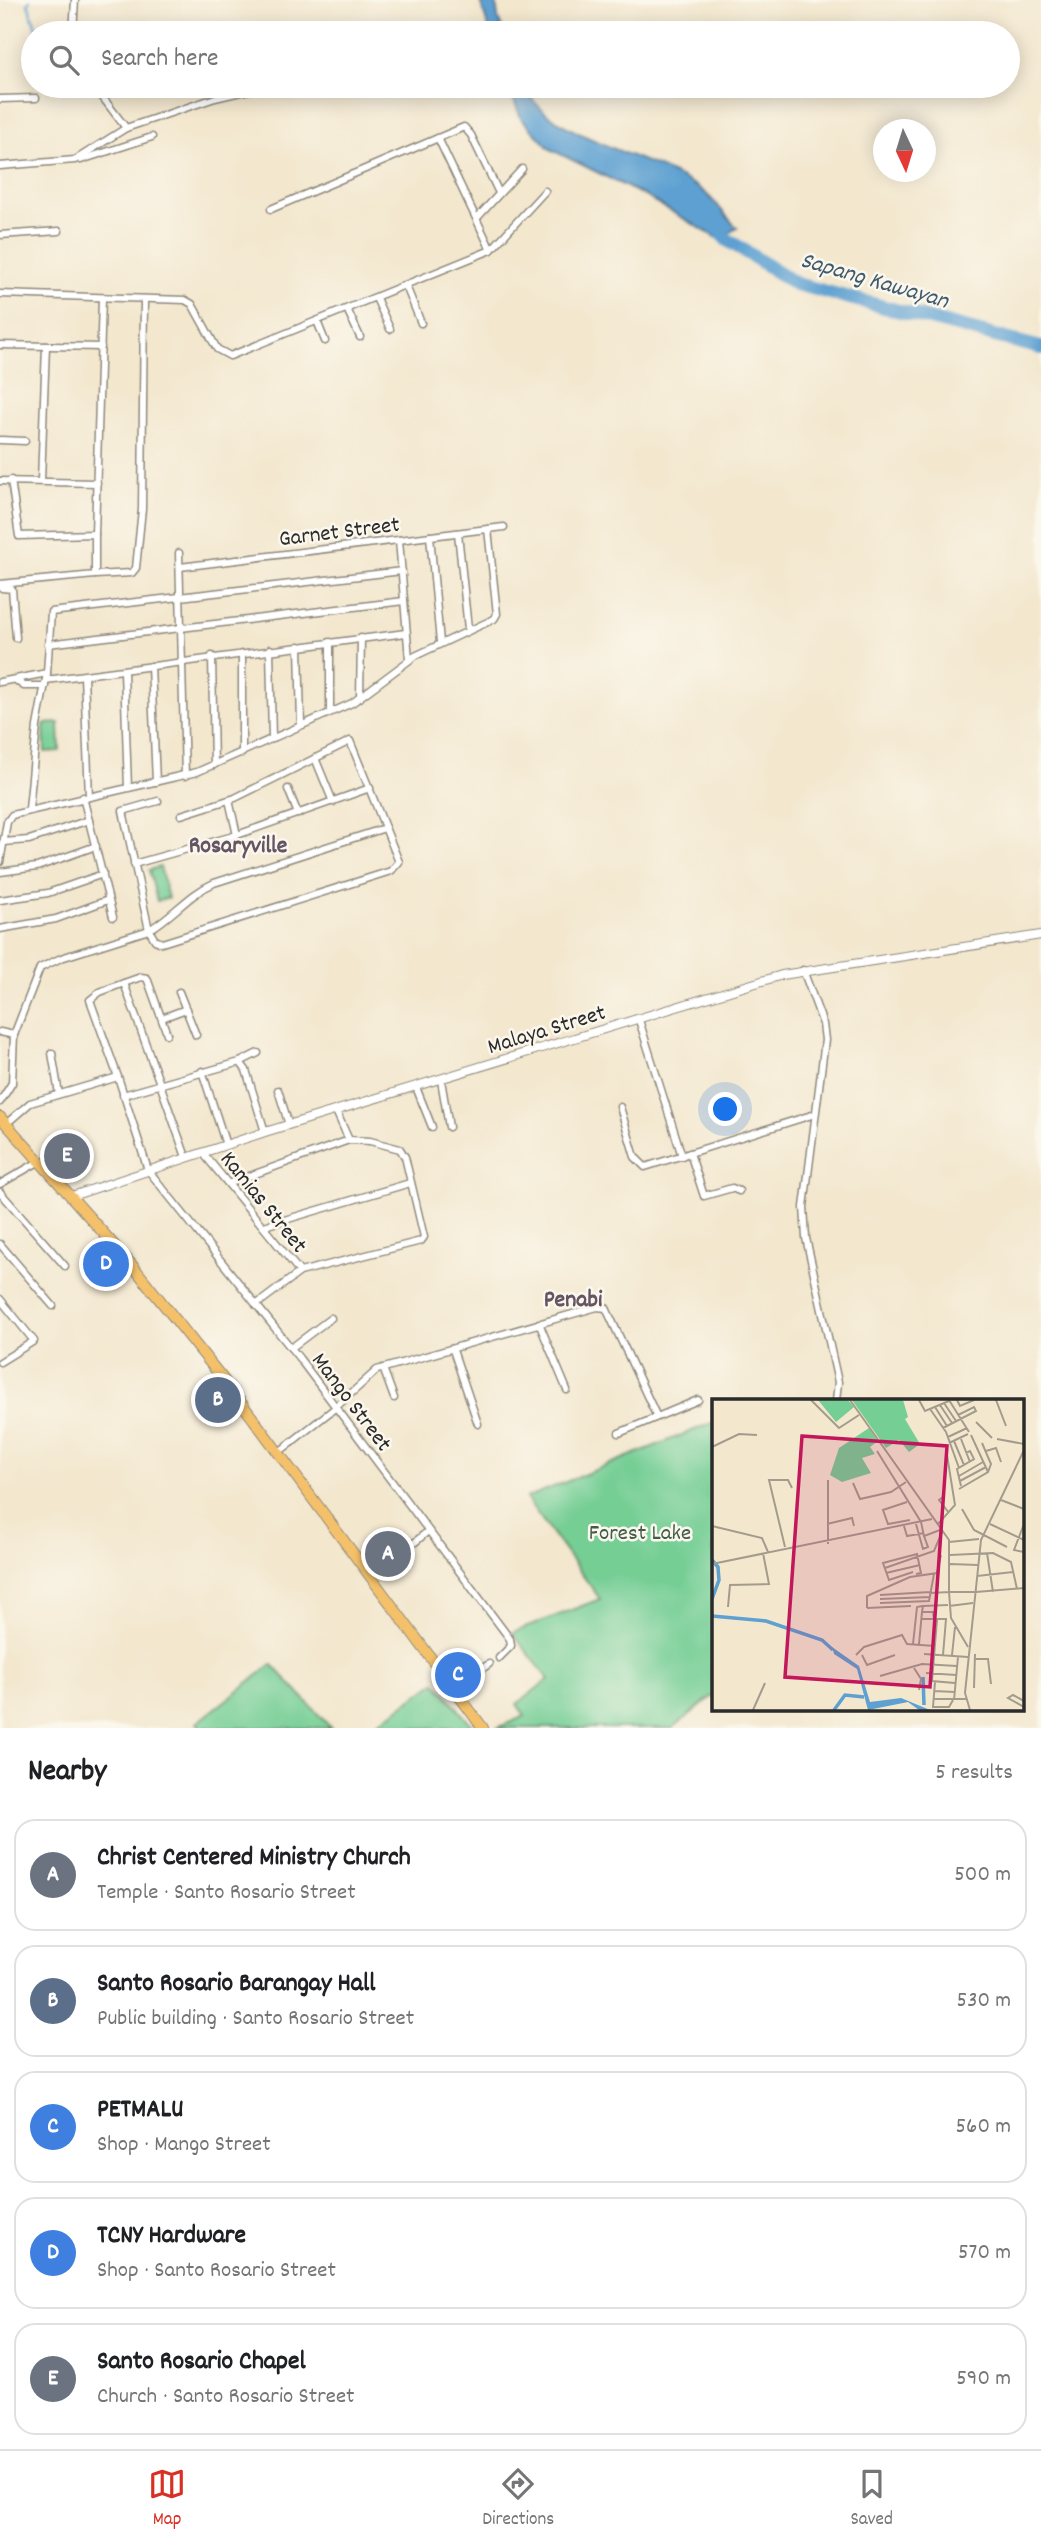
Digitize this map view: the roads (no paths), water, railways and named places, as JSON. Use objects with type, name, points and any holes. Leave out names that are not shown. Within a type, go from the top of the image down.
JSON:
[{"type":"main road","points":[[3,1120],[72,1196],[172,1315],[279,1452],[483,1728]]},
{"type":"street","points":[[74,21],[75,0]]},
{"type":"street","points":[[0,99],[36,98]]},
{"type":"street","points":[[102,98],[126,128]]},
{"type":"street","points":[[75,160],[126,128],[215,98]]},
{"type":"street","points":[[271,209],[464,127],[468,128],[499,193]]},
{"type":"street","points":[[0,166],[75,160],[152,137]]},
{"type":"street","points":[[438,138],[491,250]]},
{"type":"street","points":[[477,218],[522,169]]},
{"type":"street","points":[[0,294],[188,301],[216,349],[225,355],[407,286],[491,250],[545,191]]},
{"type":"street","points":[[0,235],[59,231]]},
{"type":"street","points":[[407,286],[421,323]]},
{"type":"street","points":[[95,575],[102,298]]},
{"type":"street","points":[[376,298],[390,329]]},
{"type":"street","points":[[0,586],[132,573],[136,568],[142,509],[144,299]]},
{"type":"street","points":[[347,309],[360,337]]},
{"type":"street","points":[[317,321],[325,341]]},
{"type":"street","points":[[0,345],[101,346]]},
{"type":"street","points":[[41,481],[46,346]]},
{"type":"street","points":[[0,440],[25,441]]},
{"type":"street","points":[[11,480],[19,536],[95,534]]},
{"type":"street","points":[[0,481],[97,483]]},
{"type":"street","name":"Garnet Street","points":[[180,567],[503,527]]},
{"type":"street","points":[[0,862],[9,818],[29,808],[185,776],[214,765],[360,698],[409,659],[496,616],[488,529]]},
{"type":"street","points":[[458,533],[468,629]]},
{"type":"street","points":[[430,536],[440,642]]},
{"type":"street","points":[[399,540],[409,659]]},
{"type":"street","points":[[179,552],[185,776]]},
{"type":"street","points":[[29,808],[37,726],[46,679],[51,612],[402,571]]},
{"type":"street","points":[[0,586],[12,589],[16,638]]},
{"type":"street","points":[[48,644],[404,601]]},
{"type":"street","points":[[16,681],[24,686],[46,679],[406,633]]},
{"type":"street","points":[[360,698],[361,638]]},
{"type":"street","points":[[330,642],[330,711]]},
{"type":"street","points":[[299,646],[301,724]]},
{"type":"street","points":[[270,649],[272,739]]},
{"type":"street","points":[[242,752],[243,653]]},
{"type":"street","points":[[212,656],[214,765]]},
{"type":"street","points":[[151,666],[156,782]]},
{"type":"street","points":[[124,671],[128,788]]},
{"type":"street","points":[[0,682],[16,681],[24,675],[46,679]]},
{"type":"street","points":[[84,676],[86,796],[89,820],[113,917]]},
{"type":"street","points":[[158,801],[123,811],[149,930],[155,940],[169,943],[391,871],[399,862],[352,742],[229,800],[181,815]]},
{"type":"street","points":[[315,758],[333,802]]},
{"type":"street","points":[[134,864],[237,835],[370,788]]},
{"type":"street","points":[[288,789],[298,814]]},
{"type":"street","points":[[229,800],[237,835]]},
{"type":"street","points":[[3,842],[29,841],[89,820]]},
{"type":"street","points":[[0,1102],[12,1083],[14,1035],[40,968],[61,958],[149,930],[162,922],[196,891],[214,883],[385,828]]},
{"type":"street","points":[[0,872],[37,867],[96,846]]},
{"type":"street","points":[[0,900],[48,893],[103,874]]},
{"type":"street","points":[[0,929],[56,919],[108,900]]},
{"type":"street","name":"Malaya Street","points":[[72,1196],[226,1144],[803,970],[1041,935]]},
{"type":"street","points":[[803,970],[823,1024],[825,1040],[804,1207],[806,1238],[838,1382],[836,1399]]},
{"type":"street","points":[[148,1170],[90,1000],[100,992],[141,977],[147,978],[167,1034]]},
{"type":"street","points":[[124,984],[162,1083],[186,1157]]},
{"type":"street","points":[[180,992],[196,1035]]},
{"type":"street","points":[[162,1018],[186,1009]]},
{"type":"street","points":[[639,1020],[686,1155],[704,1196],[732,1188],[738,1191]]},
{"type":"street","points":[[0,1032],[14,1035]]},
{"type":"street","points":[[52,1053],[59,1094]]},
{"type":"street","points":[[123,1095],[240,1062],[258,1053]]},
{"type":"street","points":[[240,1062],[246,1070],[265,1132]]},
{"type":"street","points":[[202,1071],[226,1144]]},
{"type":"street","points":[[3,1120],[23,1107],[118,1077]]},
{"type":"street","points":[[441,1080],[449,1127]]},
{"type":"street","points":[[416,1087],[432,1127]]},
{"type":"street","points":[[278,1090],[289,1125]]},
{"type":"street","points":[[620,1107],[635,1157],[640,1165],[652,1166],[815,1114]]},
{"type":"street","points":[[335,1111],[349,1140]]},
{"type":"street","points":[[230,1183],[349,1140],[370,1141],[400,1149],[422,1230],[421,1241],[300,1272],[256,1305]]},
{"type":"street","name":"Kamias Street","points":[[203,1153],[300,1272]]},
{"type":"street","points":[[0,1183],[40,1161]]},
{"type":"street","name":"Mango Street","points":[[148,1170],[291,1348],[510,1639],[511,1646],[499,1658]]},
{"type":"street","points":[[264,1226],[410,1183]]},
{"type":"street","points":[[0,1192],[65,1266]]},
{"type":"street","points":[[0,1244],[53,1306]]},
{"type":"street","points":[[0,1299],[34,1341],[3,1360],[0,1350]]},
{"type":"street","points":[[279,1452],[335,1408],[367,1377],[383,1368],[453,1350],[588,1308],[606,1308],[656,1415]]},
{"type":"street","points":[[291,1348],[331,1318]]},
{"type":"street","points":[[539,1323],[567,1390]]},
{"type":"street","points":[[453,1350],[478,1424]]},
{"type":"street","points":[[383,1368],[394,1398]]},
{"type":"street","points":[[619,1433],[656,1415],[698,1400]]},
{"type":"street","points":[[366,1571],[376,1563],[399,1556],[428,1531]]},
{"type":"street","points":[[453,1689],[489,1664]]},
{"type":"water","points":[[480,0],[496,0],[499,21],[486,21]]},
{"type":"water","points":[[513,98],[533,98],[555,119],[579,133],[684,179],[704,192],[737,228],[719,239],[643,195],[550,149],[521,118]]},
{"type":"waterway","points":[[30,0],[28,4],[34,21]]},
{"type":"waterway","name":"Sapang Kawayan","points":[[714,220],[726,239],[796,284],[1041,348]]},
{"type":"place","name":"Santo Rosario Chapel","points":[[67,1156]]},
{"type":"place","name":"TCNY Hardware","points":[[106,1264]]},
{"type":"place","name":"Santo Rosario Barangay Hall","points":[[218,1400]]},
{"type":"place","name":"Christ Centered Ministry Church","points":[[388,1554]]},
{"type":"place","name":"PETMALU","points":[[458,1675]]},
{"type":"district","name":"Rosaryville","points":[[238,844]]},
{"type":"district","name":"Penabi","points":[[573,1298]]},
{"type":"park label","name":"Forest Lake","points":[[640,1531]]}]
